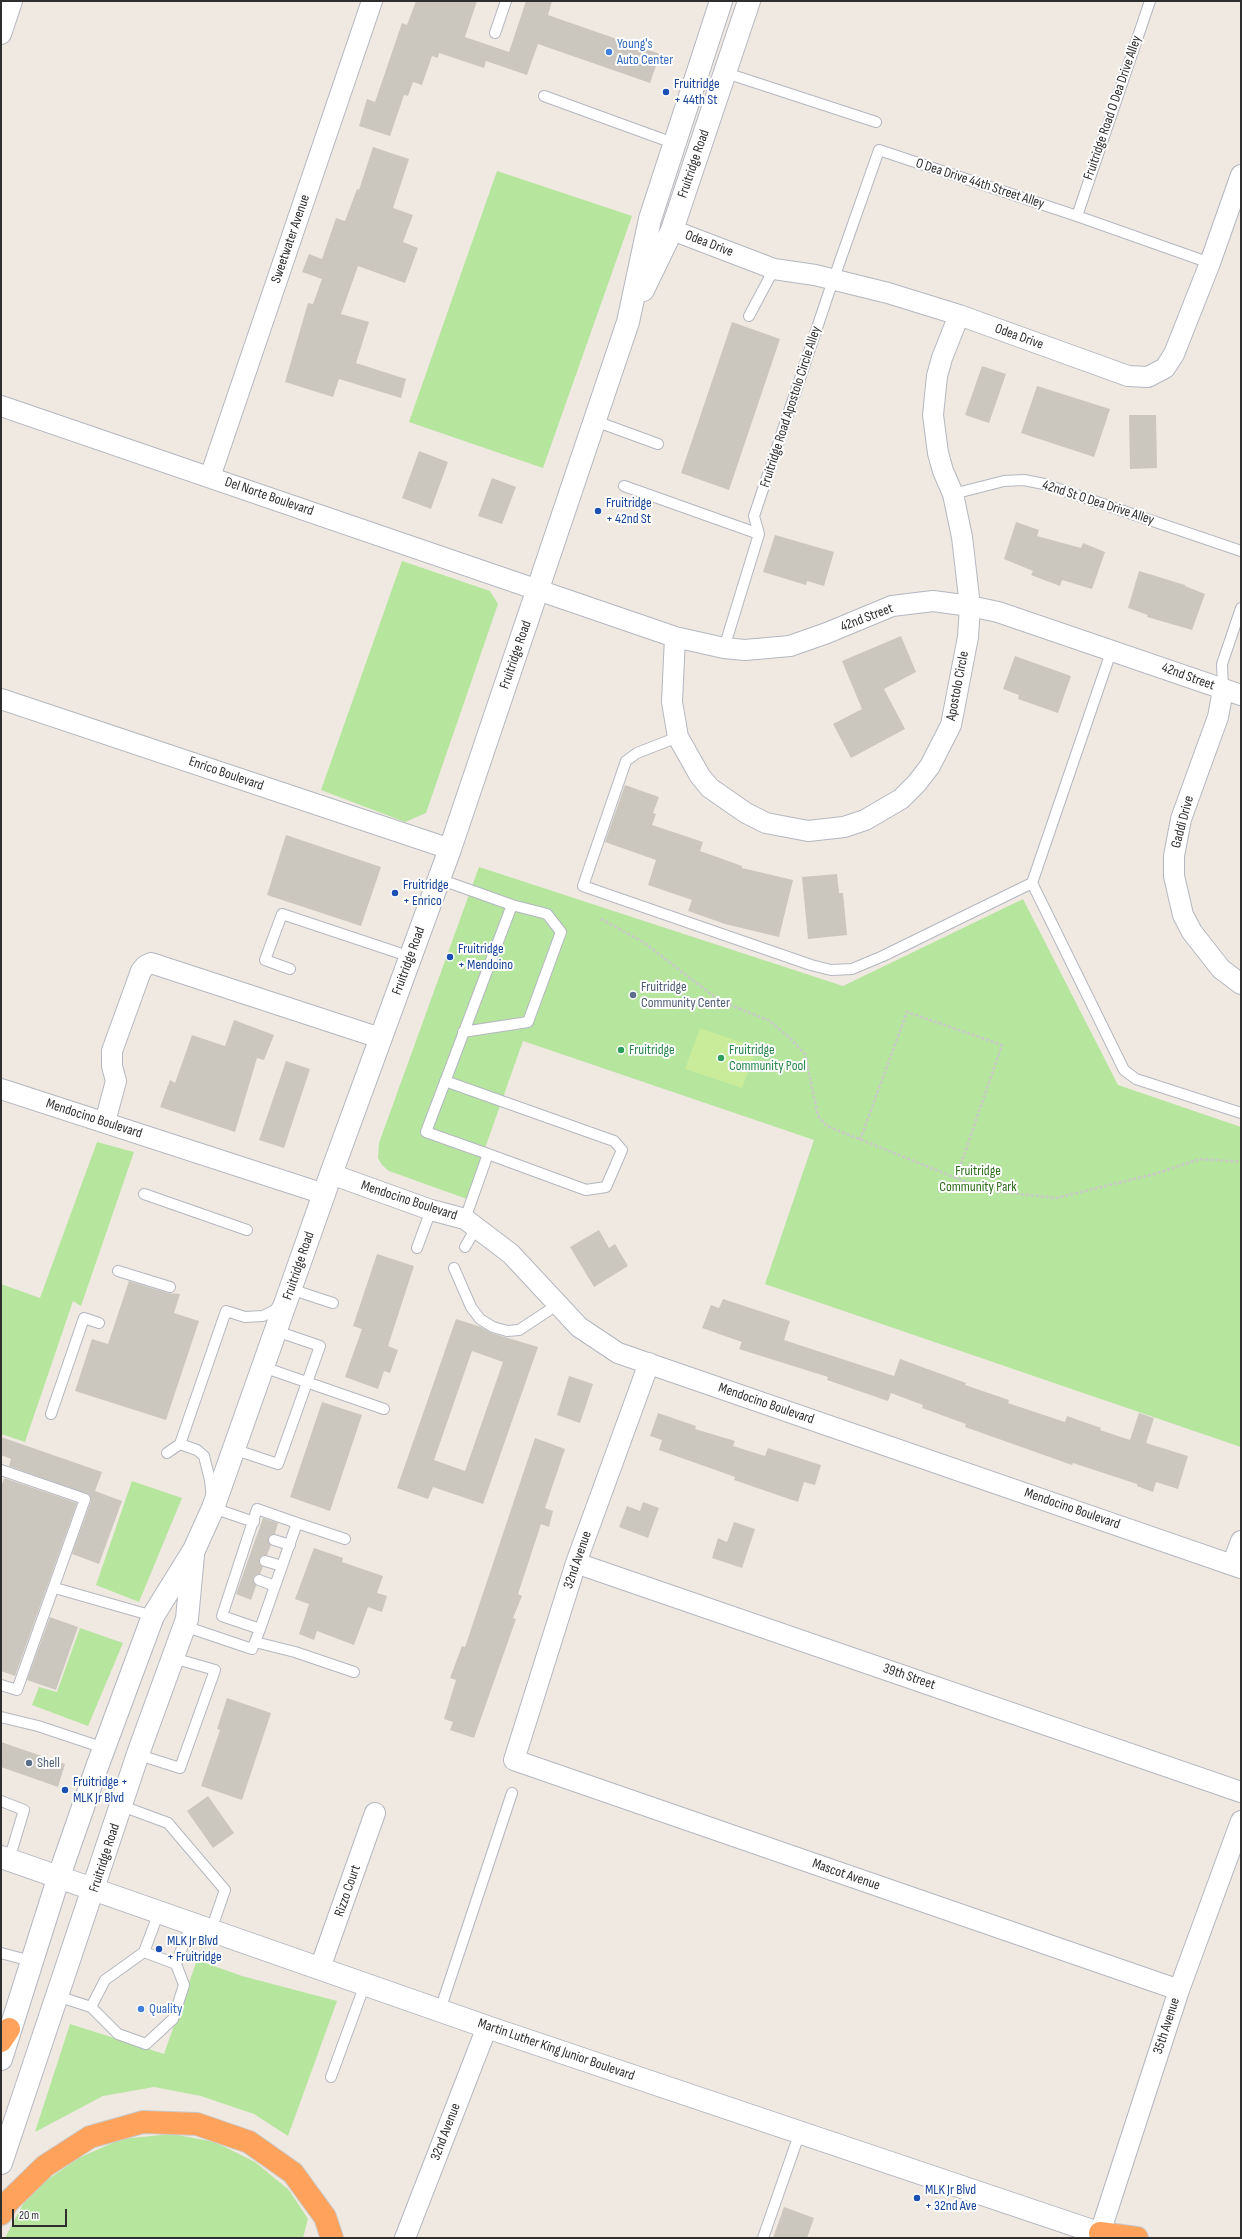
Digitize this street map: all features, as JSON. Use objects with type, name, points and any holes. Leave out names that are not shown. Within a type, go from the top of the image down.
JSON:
[{"type":"highway","points":[[1,2214],[7,2203],[44,2166],[90,2137],[143,2122],[197,2124],[248,2142],[293,2173],[325,2217],[332,2238]]},
{"type":"highway","points":[[1103,2236],[1137,2238]]},
{"type":"main road","name":"Fruitridge Road","points":[[1,2059],[5,2035],[104,1748],[153,1616],[194,1550],[213,1508],[327,1184],[450,849],[628,322],[650,219],[673,142],[721,1]]},
{"type":"main road","name":"Fruitridge Road","points":[[628,322],[672,230],[749,1]]},
{"type":"main road","name":"Fruitridge Road","points":[[1,2163],[139,1755],[187,1619],[194,1550]]},
{"type":"main road","name":"Martin Luther King Junior Boulevard","points":[[5,1859],[59,1876],[94,1890],[440,2010],[1103,2236]]},
{"type":"street","points":[[1,34],[12,1]]},
{"type":"street","name":"Sweetwater Avenue","points":[[210,477],[372,1]]},
{"type":"street","name":"Odea Drive","points":[[672,230],[774,269],[833,280],[888,293],[959,315],[1128,376],[1148,377],[1157,374],[1170,363],[1210,263],[1241,175]]},
{"type":"street","name":"Apostolo Circle","points":[[675,637],[672,702],[678,737],[700,776],[710,788],[746,813],[766,823],[808,830],[844,827],[865,820],[901,799],[917,782],[930,766],[951,725],[968,637],[970,606],[962,537],[953,494],[943,471],[938,453],[933,415],[937,376],[942,358],[959,315]]},
{"type":"street","name":"Del Norte Boulevard","points":[[1,406],[538,589]]},
{"type":"street","name":"42nd Street","points":[[538,589],[675,637],[724,648],[745,650],[790,646],[827,633],[892,606],[933,601],[970,606],[998,612],[1112,649],[1232,693]]},
{"type":"street","name":"Gaddi Drive","points":[[1232,693],[1218,717],[1181,819],[1174,856],[1174,876],[1183,915],[1192,932],[1221,968],[1241,984]]},
{"type":"street","name":"Enrico Boulevard","points":[[1,699],[450,849]]},
{"type":"street","points":[[105,1122],[116,1081],[112,1066],[112,1051],[141,971],[145,966],[151,963],[380,1038]]},
{"type":"street","name":"Mendocino Boulevard","points":[[1,1089],[105,1122],[327,1184],[431,1210],[471,1224],[486,1233],[511,1254],[579,1327],[593,1338],[618,1353],[1237,1566]]},
{"type":"street","name":"32nd Avenue","points":[[514,1760],[576,1563],[649,1363]]},
{"type":"street","points":[[1237,1566],[1241,1541]]},
{"type":"street","name":"39th Street","points":[[576,1563],[1241,1792]]},
{"type":"street","name":"Mascot Avenue","points":[[514,1760],[1179,1990]]},
{"type":"street","name":"Rizzo Court","points":[[320,1968],[375,1813]]},
{"type":"street","name":"35th Avenue","points":[[1103,2236],[1179,1990],[1241,1822]]},
{"type":"street","name":"32nd Avenue","points":[[405,2238],[488,2026]]},
{"type":"lane","points":[[495,33],[506,1]]},
{"type":"lane","name":"Fruitridge Road O Dea Drive Alley","points":[[1077,216],[1150,1]]},
{"type":"lane","points":[[726,73],[876,122]]},
{"type":"lane","points":[[544,96],[673,142]]},
{"type":"lane","name":"O Dea Drive 44th Street Alley","points":[[833,280],[879,150],[1077,216],[1210,263]]},
{"type":"lane","points":[[749,316],[774,269]]},
{"type":"lane","name":"Fruitridge Road Apostolo Circle Alley","points":[[759,534],[754,516],[833,280]]},
{"type":"lane","points":[[595,421],[658,444]]},
{"type":"lane","name":"42nd St O Dea Drive Alley","points":[[953,494],[1004,481],[1024,480],[1044,484],[1241,551]]},
{"type":"lane","points":[[624,486],[759,534],[724,648]]},
{"type":"lane","points":[[1232,693],[1222,664],[1241,608]]},
{"type":"lane","points":[[678,737],[637,753],[626,761],[583,886],[831,970],[852,969],[883,956],[1032,882],[1112,649]]},
{"type":"lane","points":[[439,879],[512,905],[547,914],[561,932],[528,1022],[463,1032]]},
{"type":"lane","points":[[1032,882],[1124,1070],[1136,1079],[1241,1113]]},
{"type":"lane","points":[[445,1081],[614,1141],[622,1150],[606,1187],[586,1190],[426,1132],[463,1032],[512,905]]},
{"type":"lane","points":[[290,969],[265,960],[282,914],[411,957]]},
{"type":"lane","points":[[465,1247],[488,1154]]},
{"type":"lane","points":[[144,1194],[247,1230]]},
{"type":"lane","points":[[417,1248],[431,1210]]},
{"type":"lane","points":[[454,1268],[471,1307],[480,1319],[493,1327],[507,1331],[519,1330],[557,1305]]},
{"type":"lane","points":[[118,1271],[170,1287]]},
{"type":"lane","points":[[167,1453],[180,1444],[226,1311],[245,1317],[263,1316],[275,1310],[290,1289],[333,1304]]},
{"type":"lane","points":[[52,1414],[84,1318],[100,1323]]},
{"type":"lane","points":[[234,1450],[278,1464],[320,1346],[276,1331]]},
{"type":"lane","points":[[263,1367],[384,1409]]},
{"type":"lane","points":[[180,1444],[197,1450],[204,1456],[210,1480],[213,1508],[254,1522]]},
{"type":"lane","points":[[1,1470],[85,1499],[55,1588],[17,1690],[1,1685]]},
{"type":"lane","points":[[260,1629],[222,1616],[240,1574],[254,1534],[254,1522],[257,1510],[345,1539]]},
{"type":"lane","points":[[184,1626],[252,1649],[297,1523]]},
{"type":"lane","points":[[274,1540],[290,1545]]},
{"type":"lane","points":[[265,1561],[282,1566]]},
{"type":"lane","points":[[259,1580],[275,1586]]},
{"type":"lane","points":[[55,1588],[153,1616]]},
{"type":"lane","points":[[255,1642],[295,1652],[354,1672]]},
{"type":"lane","points":[[139,1755],[180,1768],[214,1670],[173,1658]]},
{"type":"lane","points":[[1,1717],[38,1726],[104,1748]]},
{"type":"lane","points":[[440,2010],[512,1793]]},
{"type":"lane","points":[[1,1801],[24,1810],[5,1859]]},
{"type":"lane","points":[[122,1806],[168,1823],[224,1890],[176,1964]]},
{"type":"lane","points":[[91,2007],[105,1980],[144,1952],[159,1912]]},
{"type":"lane","points":[[57,1996],[91,2007],[118,2034],[146,2044],[173,2019],[184,1985],[176,1964],[144,1952]]},
{"type":"lane","points":[[1,1953],[31,1961]]},
{"type":"lane","points":[[331,2077],[365,1984]]},
{"type":"lane","points":[[763,2238],[800,2132]]},
{"type":"path","points":[[601,919],[643,942],[720,1001],[768,1020],[789,1036],[805,1054],[818,1116],[827,1126],[956,1178],[993,1191],[1056,1198],[1155,1174],[1200,1159],[1241,1162]]},
{"type":"path","points":[[860,1140],[907,1012],[1002,1045],[956,1178]]},
{"type":"green space","points":[[497,171],[632,216],[543,468],[409,422]]},
{"type":"green space","points":[[402,561],[490,591],[498,604],[426,813],[405,822],[321,790]]},
{"type":"green space","name":"Fruitridge Community Park","points":[[479,867],[843,986],[1023,899],[1118,1085],[1241,1127],[1241,1447],[765,1284],[814,1140],[523,1041],[467,1199],[389,1171],[382,1165],[378,1158],[379,1143]]},
{"type":"green space","name":"Fruitridge Community Pool","points":[[700,1028],[757,1048],[742,1088],[685,1069]]},
{"type":"green space","points":[[97,1142],[134,1152],[81,1306],[73,1301],[25,1442],[1,1434],[1,1284],[40,1298]]},
{"type":"green space","points":[[132,1481],[182,1498],[139,1602],[96,1585]]},
{"type":"green space","points":[[80,1628],[123,1643],[88,1726],[32,1705],[39,1687],[57,1692]]},
{"type":"green space","points":[[197,1960],[242,1976],[337,2001],[288,2136],[254,2114],[201,2096],[154,2087],[103,2096],[35,2132],[70,2024],[164,2054]]},
{"type":"green space","points":[[172,2134],[215,2142],[255,2162],[289,2190],[308,2219],[303,2238],[5,2238],[23,2204],[47,2180],[79,2158],[121,2139]]},
{"type":"building","points":[[416,1],[477,1],[465,37],[509,52],[526,1],[552,1],[548,15],[660,54],[650,83],[538,44],[527,75],[486,61],[484,68],[439,53],[438,58],[432,56],[422,85],[413,82],[408,96],[404,95],[390,136],[359,126],[367,99],[375,102],[402,23],[407,25]]},
{"type":"building","points":[[373,147],[409,159],[393,208],[413,215],[403,242],[418,248],[405,283],[358,266],[341,314],[369,322],[356,363],[406,379],[401,398],[339,379],[333,397],[285,382],[308,303],[313,304],[322,279],[302,272],[309,254],[322,259],[336,218],[345,221],[357,189],[359,190]]},
{"type":"building","points":[[732,322],[780,339],[729,490],[681,473]]},
{"type":"building","points":[[982,366],[1006,374],[989,423],[965,415]]},
{"type":"building","points":[[1037,386],[1110,409],[1094,457],[1021,433]]},
{"type":"building","points":[[1129,415],[1156,415],[1157,468],[1130,469]]},
{"type":"building","points":[[419,451],[448,462],[431,509],[402,498]]},
{"type":"building","points":[[492,478],[516,487],[502,524],[478,516]]},
{"type":"building","points":[[1016,522],[1039,530],[1037,536],[1081,548],[1083,543],[1105,552],[1092,589],[1062,580],[1060,586],[1031,575],[1033,571],[1004,559]]},
{"type":"building","points":[[775,535],[834,552],[824,586],[807,581],[806,585],[763,572]]},
{"type":"building","points":[[1139,571],[1185,585],[1205,594],[1192,630],[1147,617],[1148,615],[1128,608]]},
{"type":"building","points":[[901,636],[916,672],[884,689],[905,729],[851,758],[833,724],[862,709],[842,661]]},
{"type":"building","points":[[1015,656],[1071,676],[1058,713],[1018,699],[1019,695],[1003,689]]},
{"type":"building","points":[[625,785],[659,797],[653,813],[656,814],[652,825],[703,842],[700,851],[742,866],[742,868],[793,880],[779,937],[725,924],[688,911],[692,900],[648,885],[656,860],[605,842]]},
{"type":"building","points":[[286,835],[381,867],[361,926],[267,895]]},
{"type":"building","points":[[837,874],[839,893],[843,893],[847,935],[808,939],[802,877]]},
{"type":"building","points":[[234,1020],[274,1035],[264,1060],[257,1058],[235,1132],[160,1107],[170,1080],[175,1083],[192,1035],[225,1046]]},
{"type":"building","points":[[286,1061],[310,1069],[284,1148],[259,1140]]},
{"type":"building","points":[[599,1230],[609,1248],[615,1244],[628,1266],[594,1287],[570,1247]]},
{"type":"building","points":[[377,1254],[414,1266],[388,1346],[398,1350],[390,1373],[384,1371],[378,1389],[345,1377],[362,1329],[353,1326]]},
{"type":"building","points":[[129,1281],[168,1293],[180,1294],[174,1313],[199,1321],[166,1420],[75,1391],[92,1339],[108,1344]]},
{"type":"building","points":[[723,1299],[790,1321],[784,1340],[894,1376],[900,1359],[966,1383],[965,1385],[1009,1400],[1008,1403],[1065,1422],[1067,1416],[1101,1428],[1100,1430],[1130,1440],[1139,1413],[1154,1418],[1146,1443],[1188,1456],[1178,1489],[1156,1482],[1153,1492],[1137,1486],[1137,1484],[1073,1463],[1072,1465],[965,1427],[966,1424],[922,1408],[923,1405],[891,1393],[888,1401],[827,1380],[828,1377],[739,1349],[742,1342],[702,1328],[711,1305],[719,1308]]},
{"type":"building","points":[[456,1319],[481,1327],[491,1333],[538,1347],[483,1504],[433,1487],[428,1499],[397,1488]],"holes":[[[472,1351],[503,1362],[465,1471],[434,1460]]]},
{"type":"building","points":[[569,1376],[593,1384],[580,1423],[557,1415]]},
{"type":"building","points":[[322,1402],[362,1415],[330,1511],[290,1497]]},
{"type":"building","points":[[658,1413],[696,1426],[695,1429],[735,1441],[733,1446],[765,1456],[768,1448],[821,1465],[815,1485],[804,1482],[798,1502],[734,1480],[735,1477],[659,1450],[662,1440],[650,1436]]},
{"type":"building","points":[[1,1437],[102,1472],[95,1491],[122,1501],[99,1564],[72,1554],[91,1501],[90,1495],[9,1466],[11,1459],[1,1455]]},
{"type":"building","points":[[535,1438],[565,1449],[545,1508],[553,1511],[549,1527],[541,1524],[518,1594],[522,1596],[513,1618],[516,1619],[474,1738],[450,1730],[453,1722],[444,1719],[456,1680],[450,1678],[462,1646],[465,1647]]},
{"type":"building","points":[[4,1478],[77,1503],[15,1676],[1,1671],[1,1488]]},
{"type":"building","points":[[643,1502],[659,1508],[648,1538],[619,1527],[627,1506],[640,1511]]},
{"type":"building","points":[[263,1518],[278,1523],[275,1534],[268,1538],[271,1545],[267,1555],[263,1555],[259,1559],[259,1563],[263,1567],[260,1574],[255,1575],[253,1578],[256,1586],[251,1600],[236,1594]]},
{"type":"building","points":[[734,1522],[755,1529],[742,1568],[712,1558],[718,1538],[727,1542]]},
{"type":"building","points":[[314,1548],[343,1558],[342,1562],[383,1576],[377,1593],[387,1596],[382,1612],[368,1607],[354,1645],[317,1631],[314,1640],[299,1634],[309,1604],[295,1599]]},
{"type":"building","points":[[50,1617],[78,1627],[56,1690],[27,1680]]},
{"type":"building","points":[[227,1698],[271,1713],[242,1800],[201,1786],[220,1730],[217,1729]]},
{"type":"building","points":[[1,1742],[65,1764],[58,1787],[1,1767]]},
{"type":"building","points":[[208,1796],[234,1833],[213,1848],[187,1811]]},
{"type":"building","points":[[784,2207],[814,2218],[807,2238],[773,2238]]},
{"type":"place","name":"Young's Auto Center","points":[[609,52]]},
{"type":"place","name":"Fruitridge + 44th St","points":[[666,92]]},
{"type":"place","name":"Fruitridge + 42nd St","points":[[598,511]]},
{"type":"place","name":"Fruitridge + Enrico","points":[[395,893]]},
{"type":"place","name":"Fruitridge + Mendoino","points":[[450,957]]},
{"type":"place","name":"Fruitridge Community Center","points":[[633,995]]},
{"type":"place","name":"Fruitridge","points":[[621,1050]]},
{"type":"place","name":"Fruitridge Community Pool","points":[[721,1058]]},
{"type":"place","name":"Shell","points":[[29,1763]]},
{"type":"place","name":"Fruitridge + MLK Jr Blvd","points":[[65,1790]]},
{"type":"place","name":"MLK Jr Blvd + Fruitridge","points":[[159,1949]]},
{"type":"place","name":"Quality","points":[[141,2009]]},
{"type":"place","name":"MLK Jr Blvd + 32nd Ave","points":[[917,2198]]}]
